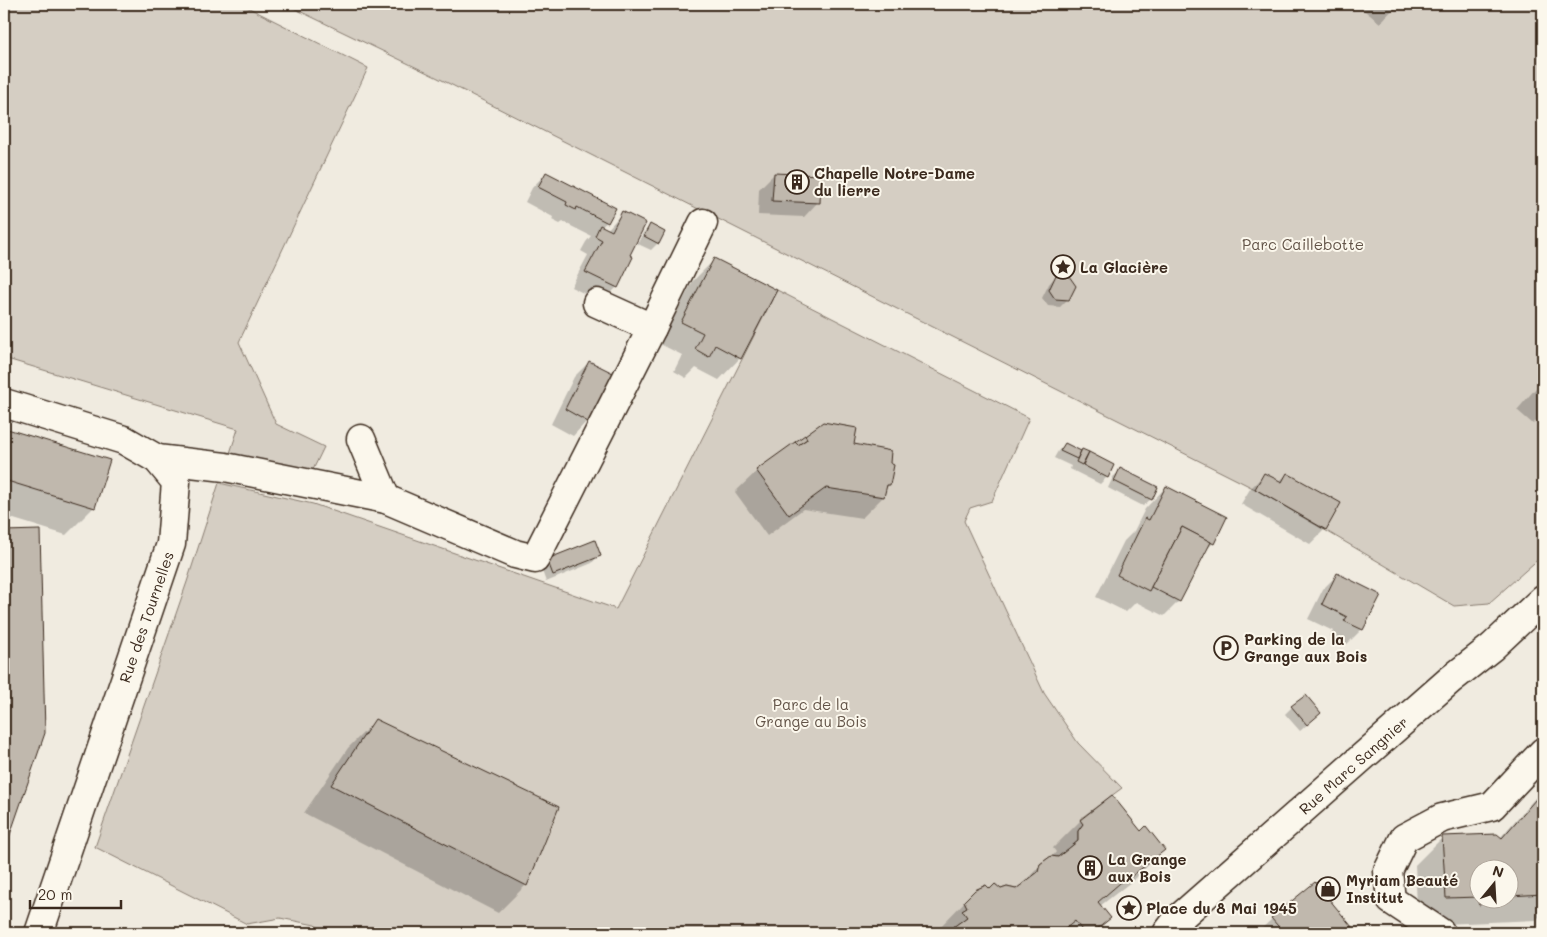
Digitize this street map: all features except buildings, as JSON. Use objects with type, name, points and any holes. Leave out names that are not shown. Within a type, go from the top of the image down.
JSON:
[{"type":"street","points":[[157,459],[225,467],[386,499],[515,554],[535,559],[703,223]]},
{"type":"street","points":[[597,303],[652,328]]},
{"type":"street","name":"Rue des Tournelles","points":[[4,403],[124,440],[157,459],[176,482],[171,544],[39,933]]},
{"type":"street","points":[[361,439],[386,499]]},
{"type":"street","name":"Rue Marc Sangnier","points":[[1167,933],[1177,920],[1450,680],[1492,647],[1543,599]]},
{"type":"street","points":[[1441,933],[1391,900],[1388,870],[1404,838],[1442,818],[1492,806],[1543,752]]},
{"type":"green space","points":[[4,4],[241,4],[368,68],[239,342],[276,424],[324,447],[310,476],[230,453],[238,429],[4,358]]},
{"type":"green space","name":"Parc Caillebotte","points":[[285,4],[1543,4],[1543,555],[1489,603],[1454,606],[1255,489],[436,77]]},
{"type":"green space","name":"Parc de la Grange au Bois","points":[[777,290],[1029,418],[992,501],[970,508],[964,521],[1044,693],[1078,743],[1122,788],[1080,819],[1083,824],[1078,831],[1078,841],[1058,857],[1051,856],[1040,864],[1038,872],[1016,889],[1007,887],[1001,889],[995,884],[990,889],[986,885],[975,890],[964,901],[967,907],[962,910],[967,917],[945,933],[325,933],[315,925],[280,918],[247,924],[95,847],[187,582],[219,483],[313,504],[616,609]]},
{"type":"place","name":"Chapelle Notre-Dame du lierre","points":[[797,182]]},
{"type":"place","name":"La Glacière","points":[[1063,267]]},
{"type":"place","name":"Parking de la Grange aux Bois","points":[[1226,648]]},
{"type":"place","name":"La Grange aux Bois","points":[[1090,868]]},
{"type":"place","name":"Myriam Beauté Institut","points":[[1328,889]]},
{"type":"place","name":"Place du 8 Mai 1945","points":[[1129,908]]}]
